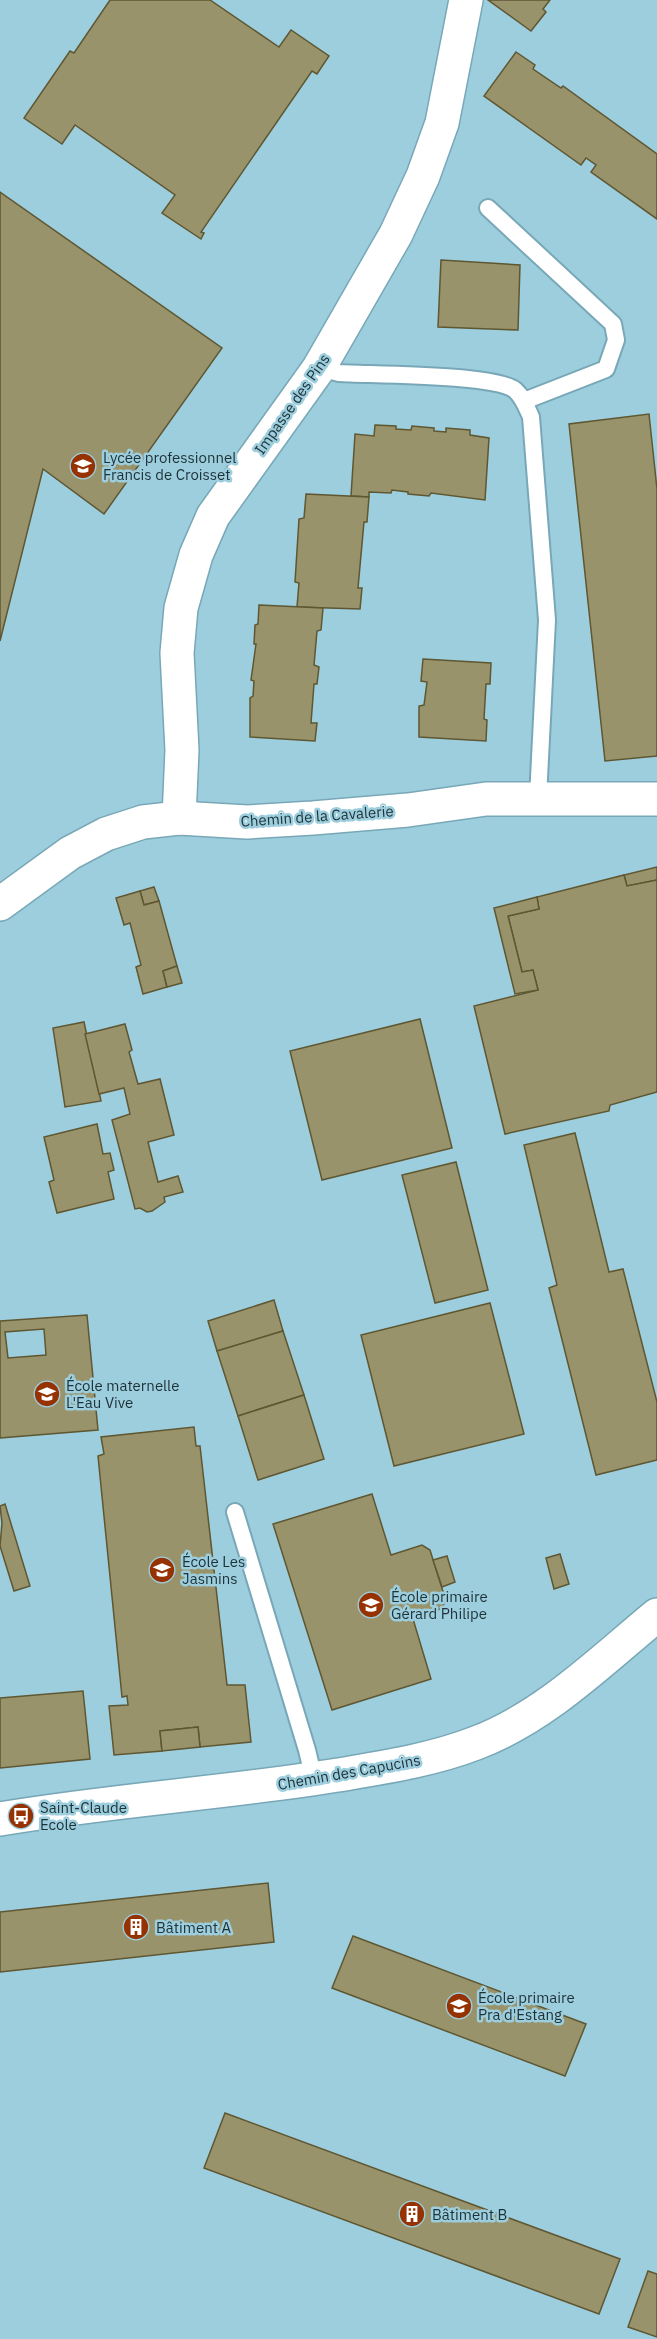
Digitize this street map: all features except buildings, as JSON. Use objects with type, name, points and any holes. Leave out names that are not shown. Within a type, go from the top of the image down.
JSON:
[{"type":"street","name":"Impasse des Pins","points":[[179,818],[182,750],[177,653],[181,608],[196,555],[213,516],[319,368],[390,244],[423,177],[442,123],[466,0]]},
{"type":"street","name":"Chemin de la Cavalerie","points":[[0,904],[70,853],[106,834],[142,822],[179,818],[247,822],[313,818],[408,810],[486,799],[657,799]]},
{"type":"street","name":"Chemin des Capucins","points":[[0,1819],[314,1779],[404,1764],[476,1743],[528,1717],[579,1679],[657,1615]]},
{"type":"lane","points":[[488,208],[613,324],[616,340],[606,369],[524,400]]},
{"type":"lane","points":[[319,368],[339,373],[487,380],[514,389],[524,400],[531,417],[547,620],[538,798]]},
{"type":"lane","points":[[235,1512],[308,1750],[314,1779]]},
{"type":"place","name":"Lycée professionnel Francis de Croisset","points":[[83,466]]},
{"type":"place","name":"École maternelle L'Eau Vive","points":[[47,1394]]},
{"type":"place","name":"École Les Jasmins","points":[[162,1570]]},
{"type":"place","name":"École primaire Gérard Philipe","points":[[371,1605]]},
{"type":"place","name":"Saint-Claude Ecole","points":[[21,1816]]},
{"type":"place","name":"Bâtiment A","points":[[136,1927]]},
{"type":"place","name":"École primaire Pra d'Estang","points":[[459,2006]]},
{"type":"place","name":"Bâtiment B","points":[[412,2214]]}]
